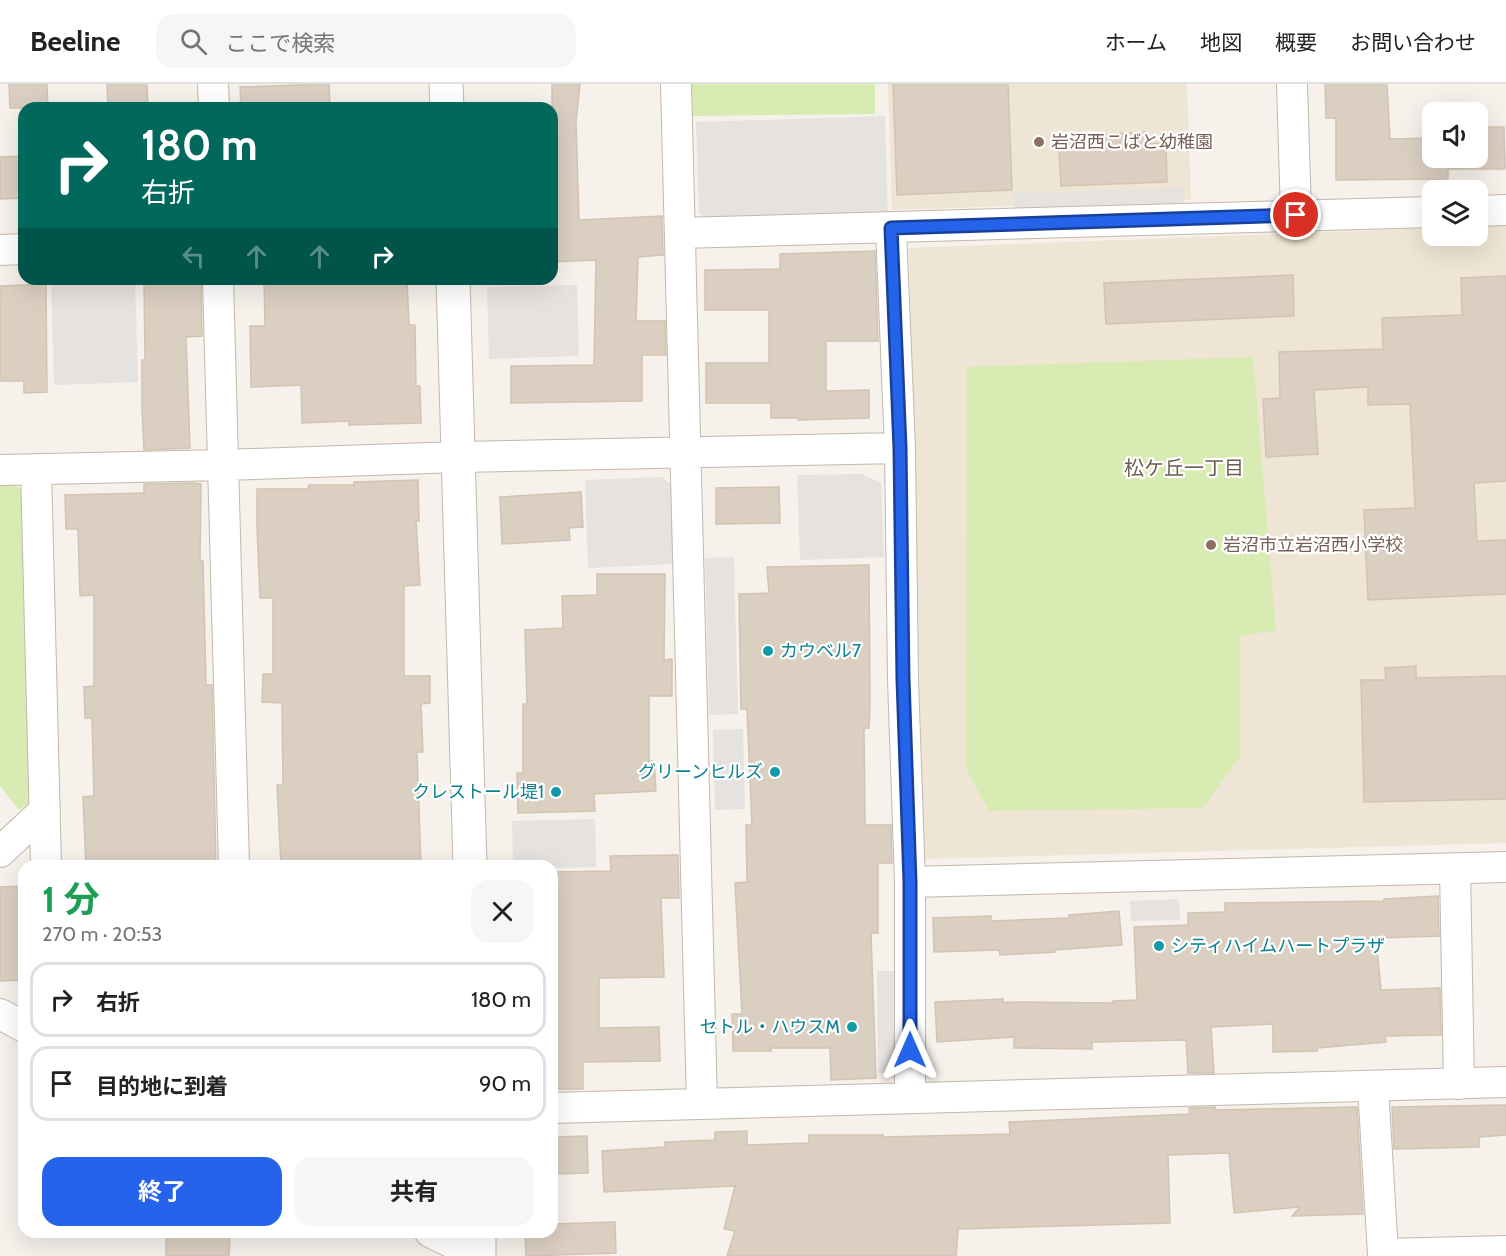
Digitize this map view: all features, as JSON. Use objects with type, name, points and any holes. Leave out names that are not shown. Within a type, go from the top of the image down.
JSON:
[{"type":"street","points":[[213,84],[214,102]]},
{"type":"street","points":[[446,84],[447,102]]},
{"type":"street","points":[[676,84],[702,1104]]},
{"type":"street","points":[[1292,84],[1296,215]]},
{"type":"street","points":[[1488,211],[1506,210]]},
{"type":"street","points":[[680,233],[1422,212]]},
{"type":"street","points":[[891,228],[900,448],[903,679],[910,882],[910,1098]]},
{"type":"street","points":[[0,250],[18,249]]},
{"type":"street","points":[[218,285],[234,860]]},
{"type":"street","points":[[453,285],[470,860]]},
{"type":"street","points":[[0,470],[900,448]]},
{"type":"street","points":[[36,469],[46,860]]},
{"type":"street","points":[[0,852],[45,810]]},
{"type":"street","points":[[910,882],[1506,867]]},
{"type":"street","points":[[1455,869],[1460,1084]]},
{"type":"street","points":[[0,1014],[18,1024]]},
{"type":"street","points":[[558,1108],[1506,1082]]},
{"type":"street","points":[[1373,1086],[1383,1254],[1506,1251]]},
{"type":"street","points":[[442,1238],[479,1256],[479,1238]]},
{"type":"shaded area","name":"岩沼西こばと幼稚園","points":[[888,84],[1187,84],[1191,200],[892,210]]},
{"type":"shaded area","points":[[885,116],[888,218],[715,223],[699,213],[696,122]]},
{"type":"shaded area","points":[[1183,188],[1184,211],[1015,216],[1014,193]]},
{"type":"shaded area","name":"岩沼市立岩沼西小学校","points":[[1506,225],[1506,843],[924,859],[909,248],[1422,228],[1422,246],[1488,246],[1488,226]]},
{"type":"shaded area","points":[[51,285],[135,285],[138,382],[54,385]]},
{"type":"shaded area","points":[[577,285],[579,356],[489,359],[487,287]]},
{"type":"shaded area","points":[[862,474],[881,483],[884,557],[800,560],[797,475]]},
{"type":"shaded area","points":[[662,477],[672,485],[675,564],[588,568],[585,480]]},
{"type":"shaded area","points":[[734,557],[738,714],[709,715],[705,558]]},
{"type":"shaded area","points":[[743,729],[745,809],[715,810],[713,730]]},
{"type":"shaded area","points":[[595,819],[596,867],[558,868],[558,860],[513,860],[512,821]]},
{"type":"shaded area","points":[[1179,899],[1180,920],[1131,921],[1130,901]]},
{"type":"shaded area","points":[[877,971],[900,971],[902,1073],[878,1073]]},
{"type":"green space","points":[[692,84],[875,84],[875,114],[692,116]]},
{"type":"green space","points":[[1253,357],[1276,630],[1240,636],[1240,756],[1203,808],[989,811],[966,768],[967,367]]},
{"type":"green space","points":[[15,485],[28,494],[38,797],[19,810],[0,786],[0,486]]},
{"type":"building","points":[[9,84],[47,84],[48,102],[18,102],[18,108],[10,108]]},
{"type":"building","points":[[107,84],[147,84],[148,102],[108,102]]},
{"type":"building","points":[[329,84],[330,102],[241,102],[240,87]]},
{"type":"building","points":[[552,84],[580,84],[576,122],[579,220],[662,216],[663,255],[638,257],[636,321],[665,321],[666,355],[642,355],[642,401],[511,403],[511,366],[594,365],[596,260],[558,262],[558,102],[552,102]]},
{"type":"building","points":[[893,84],[1008,84],[1012,190],[897,195]]},
{"type":"building","points":[[1325,84],[1387,84],[1390,139],[1422,138],[1422,168],[1488,168],[1488,127],[1504,127],[1505,169],[1448,169],[1448,179],[1336,180],[1336,118],[1326,118]]},
{"type":"building","points":[[1146,132],[1146,144],[1166,143],[1167,182],[1061,186],[1059,151],[1067,150],[1066,136]]},
{"type":"building","points":[[18,156],[18,198],[0,199],[0,157]]},
{"type":"building","points":[[875,251],[878,341],[826,341],[826,391],[869,390],[869,418],[798,420],[798,418],[771,418],[771,403],[706,403],[706,363],[769,363],[769,310],[705,310],[705,270],[780,269],[780,254]]},
{"type":"building","points":[[1293,275],[1294,316],[1106,324],[1104,283]]},
{"type":"building","points":[[1506,276],[1506,481],[1474,483],[1477,541],[1506,540],[1506,594],[1368,600],[1364,510],[1415,508],[1410,404],[1368,405],[1368,387],[1314,390],[1318,454],[1266,457],[1263,399],[1280,398],[1279,352],[1383,349],[1382,318],[1462,315],[1461,278]]},
{"type":"building","points":[[46,285],[47,392],[24,393],[24,381],[0,381],[0,286]]},
{"type":"building","points":[[144,285],[201,285],[202,336],[186,337],[190,448],[144,450],[142,360],[145,360]]},
{"type":"building","points":[[264,285],[407,285],[409,325],[415,325],[416,386],[420,386],[421,423],[349,425],[349,421],[302,423],[301,385],[251,387],[250,326],[265,326]]},
{"type":"building","points":[[418,480],[419,521],[416,521],[420,585],[404,586],[404,676],[430,676],[430,703],[421,704],[423,752],[417,752],[421,860],[281,860],[277,785],[283,785],[282,703],[262,702],[263,674],[273,674],[273,598],[260,598],[257,489],[308,489],[309,485],[354,485],[354,482]]},
{"type":"building","points":[[144,484],[201,484],[200,561],[203,561],[206,685],[212,685],[216,860],[86,860],[83,797],[94,796],[92,718],[85,718],[84,687],[94,686],[94,595],[80,596],[78,529],[66,529],[65,495],[144,493]]},
{"type":"building","points":[[779,487],[780,523],[716,524],[716,488]]},
{"type":"building","points":[[581,492],[583,527],[569,528],[570,540],[502,544],[500,497]]},
{"type":"building","points":[[869,565],[870,704],[869,728],[864,728],[865,825],[891,825],[892,863],[878,863],[878,933],[871,933],[876,1078],[831,1080],[830,1048],[771,1048],[771,1051],[733,1051],[732,1014],[742,1014],[735,883],[747,882],[746,825],[752,825],[747,709],[741,709],[739,594],[769,593],[767,567]]},
{"type":"building","points":[[597,574],[665,574],[664,660],[672,659],[672,696],[649,696],[649,761],[654,761],[656,791],[594,794],[595,811],[518,813],[517,773],[523,773],[523,704],[527,704],[525,630],[563,628],[562,596],[597,595]]},
{"type":"building","points":[[1416,666],[1416,678],[1506,676],[1506,799],[1364,802],[1361,680],[1386,680],[1385,668]]},
{"type":"building","points":[[678,855],[679,898],[661,898],[664,977],[599,978],[599,1028],[659,1027],[660,1061],[583,1062],[583,1089],[558,1089],[558,872],[611,871],[610,856]]},
{"type":"building","points":[[18,886],[18,980],[0,981],[0,887]]},
{"type":"building","points":[[1438,896],[1439,936],[1376,938],[1381,990],[1440,988],[1441,1035],[1385,1036],[1386,1042],[1317,1048],[1317,1051],[1273,1052],[1273,1024],[1211,1027],[1214,1073],[1188,1073],[1186,1040],[1092,1042],[1092,1049],[1014,1048],[1014,1037],[937,1042],[935,1002],[1003,999],[1003,1002],[1113,1003],[1113,1001],[1137,1000],[1134,927],[1188,925],[1188,913],[1225,912],[1225,903],[1384,901],[1384,899]]},
{"type":"building","points":[[1119,911],[1122,945],[1000,955],[999,950],[934,952],[933,918],[991,916],[991,921],[1069,918],[1069,915]]},
{"type":"building","points":[[1506,1105],[1506,1135],[1479,1137],[1479,1147],[1394,1149],[1392,1107]]},
{"type":"building","points":[[1215,1107],[1216,1110],[1357,1107],[1363,1214],[1292,1216],[1300,1207],[1234,1213],[1229,1153],[1168,1155],[1170,1223],[958,1229],[956,1256],[727,1256],[735,1231],[724,1229],[735,1186],[604,1192],[602,1151],[665,1147],[665,1142],[715,1140],[715,1132],[747,1131],[747,1145],[809,1143],[809,1135],[883,1135],[883,1137],[1010,1134],[1009,1122],[1190,1114],[1189,1108]]},
{"type":"building","points":[[587,1136],[588,1173],[558,1174],[558,1137]]},
{"type":"building","points":[[615,1222],[616,1253],[526,1256],[525,1238],[558,1238],[558,1224]]},
{"type":"building","points":[[166,1238],[230,1238],[229,1256],[166,1256]]},
{"type":"place","name":"岩沼西こばと幼稚園","points":[[1039,142]]},
{"type":"place","name":"岩沼市立岩沼西小学校","points":[[1211,545]]},
{"type":"place","name":"カウベル7","points":[[768,651]]},
{"type":"place","name":"グリーンヒルズ","points":[[775,772]]},
{"type":"place","name":"クレストール堤1","points":[[556,792]]},
{"type":"place","name":"シティハイムハートプラザ","points":[[1159,946]]},
{"type":"place","name":"セトル・ハウスM","points":[[852,1027]]},
{"type":"district","name":"松ケ丘一丁目","points":[[1184,468]]},
{"type":"route","points":[[910,1050],[910,882],[903,679],[900,448],[891,228],[1296,215]]}]
